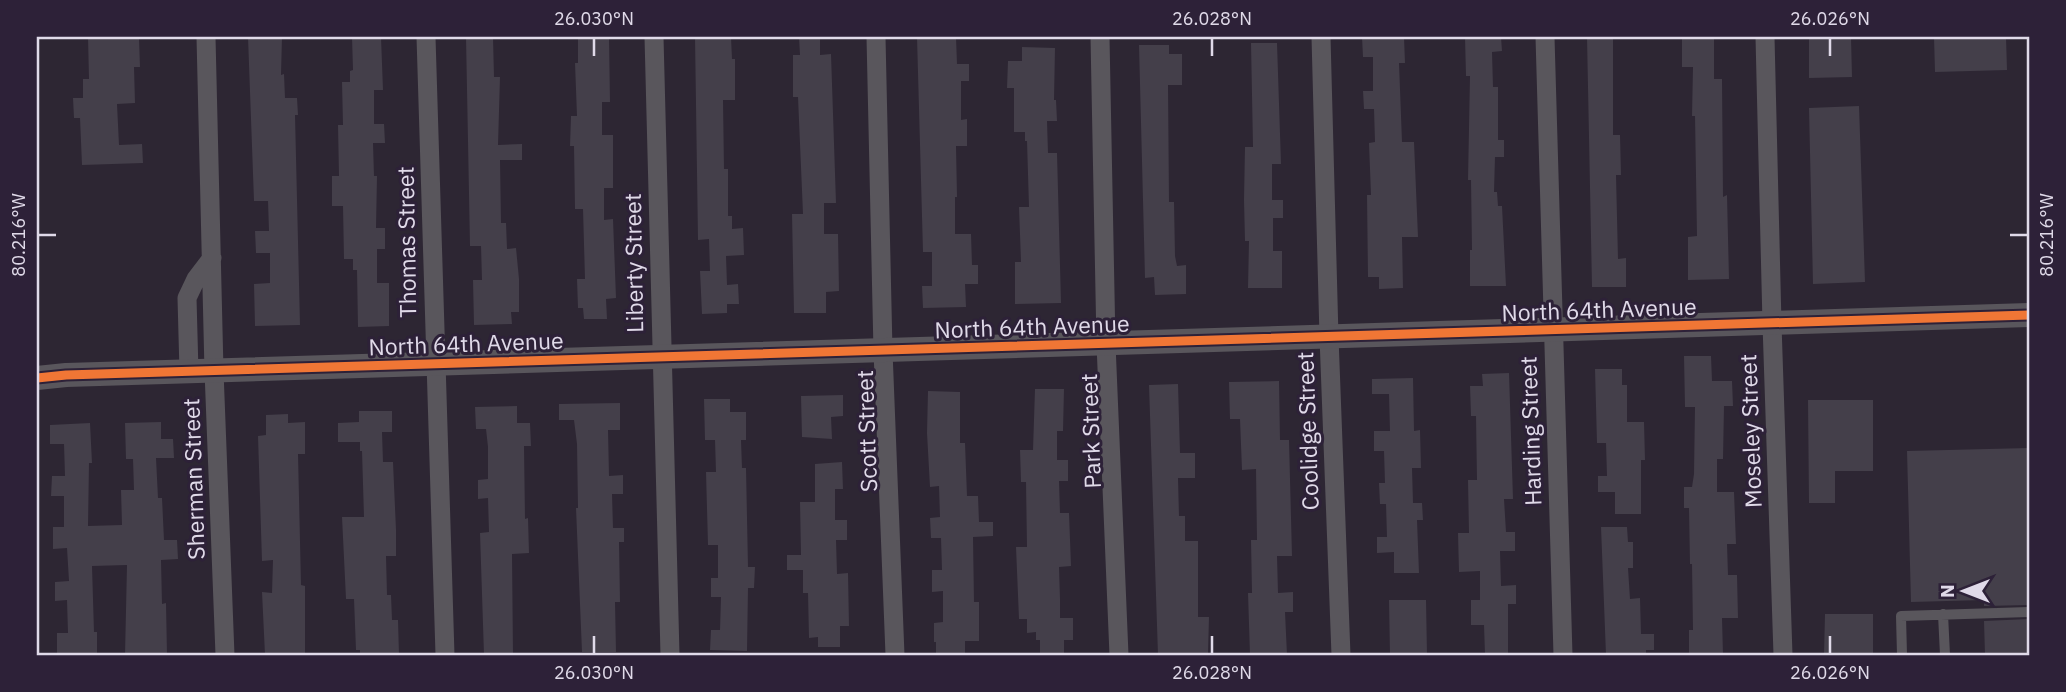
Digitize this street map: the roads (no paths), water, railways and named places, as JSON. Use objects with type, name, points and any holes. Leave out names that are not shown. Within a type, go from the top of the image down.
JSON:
[{"type":"street","name":"Sherman Street","points":[[206,37],[214,371],[225,655]]},
{"type":"street","name":"Thomas Street","points":[[426,37],[444,655]]},
{"type":"street","name":"Liberty Street","points":[[653,37],[670,655]]},
{"type":"street","name":"Scott Street","points":[[876,37],[883,351],[895,655]]},
{"type":"street","name":"Park Street","points":[[1100,37],[1107,344],[1119,655]]},
{"type":"street","name":"Coolidge Street","points":[[1321,37],[1341,655]]},
{"type":"street","name":"Harding Street","points":[[1545,37],[1563,655]]},
{"type":"street","name":"Moseley Street","points":[[1765,37],[1783,655]]},
{"type":"street","name":"Sherman Street","points":[[189,372],[187,298],[196,279],[212,258]]},
{"type":"street","name":"North 64th Avenue","points":[[37,378],[2029,315]]},
{"type":"lane","points":[[1902,655],[1901,615],[2029,612]]},
{"type":"lane","points":[[1943,614],[1945,655]]}]
